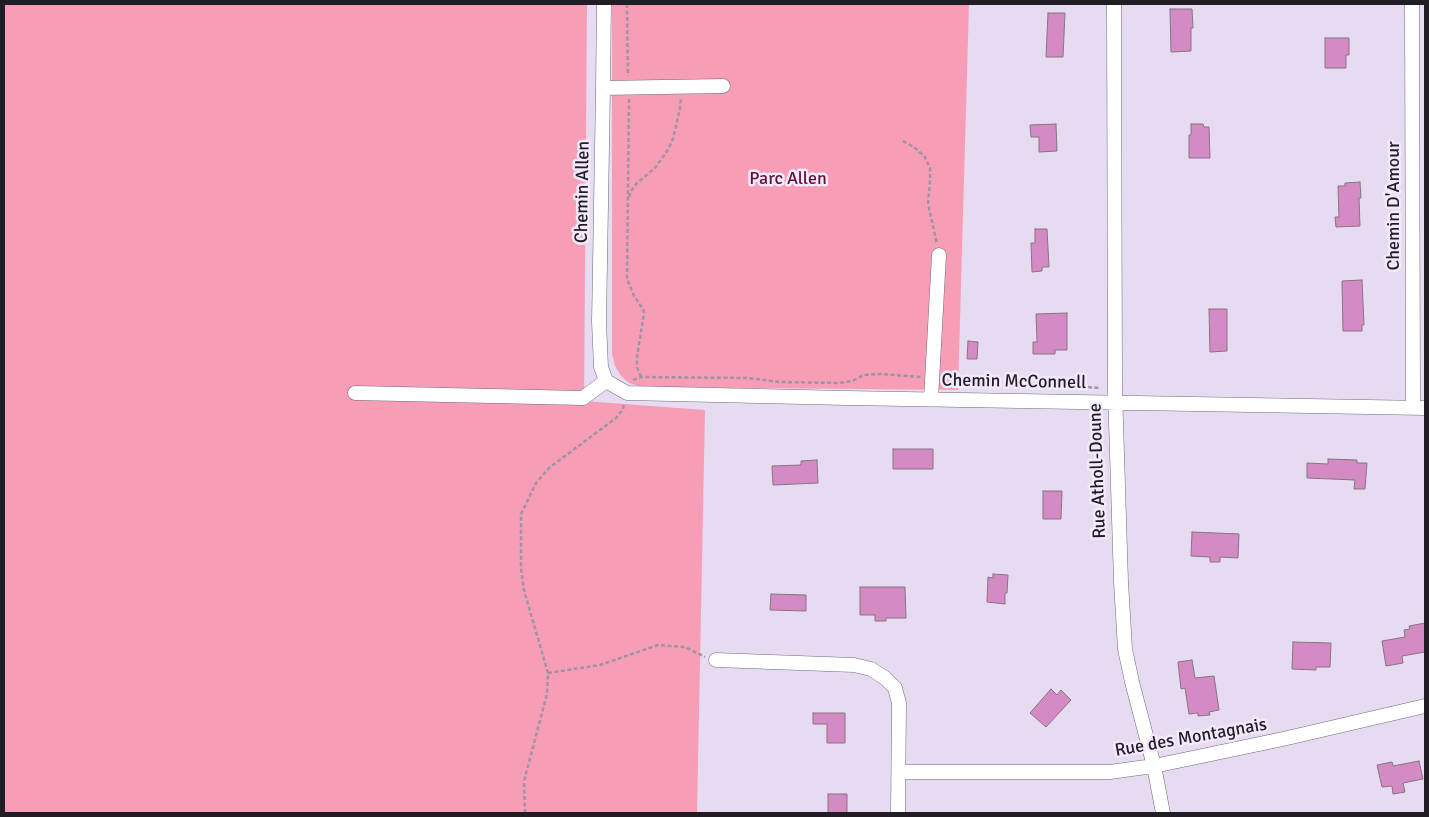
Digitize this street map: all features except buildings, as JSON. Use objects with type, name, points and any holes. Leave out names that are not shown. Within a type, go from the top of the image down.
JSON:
[{"type":"street","name":"Chemin Allen","points":[[604,4],[599,322],[601,367],[606,380]]},
{"type":"street","name":"Rue Atholl-Doune","points":[[1114,4],[1115,396],[1121,582],[1126,649],[1132,682],[1154,766],[1162,813]]},
{"type":"street","name":"Chemin D'Amour","points":[[1412,4],[1419,408]]},
{"type":"street","points":[[604,88],[723,86]]},
{"type":"street","points":[[932,400],[940,255]]},
{"type":"street","points":[[355,393],[582,398],[606,380],[627,393]]},
{"type":"street","name":"Chemin McConnell","points":[[627,393],[932,400],[1115,396],[1419,408]]},
{"type":"street","points":[[716,660],[854,665],[871,669],[885,678],[894,688],[899,704],[898,813]]},
{"type":"street","name":"Rue des Montagnais","points":[[899,772],[1110,772],[1154,766],[1283,740],[1425,706]]},
{"type":"path","points":[[627,4],[629,88],[627,279],[644,313],[637,358],[637,367],[641,377]]},
{"type":"path","points":[[628,201],[631,191],[637,183],[655,168],[667,151],[680,108],[682,87]]},
{"type":"path","points":[[903,141],[914,147],[925,157],[930,168],[928,204],[940,255]]},
{"type":"path","points":[[525,813],[524,781],[548,694],[548,673],[524,590],[521,569],[521,514],[536,483],[550,468],[616,418],[623,409],[633,380],[641,377],[748,378],[779,382],[839,383],[852,381],[864,375],[880,374],[926,377],[933,381],[952,384],[1075,386],[1115,396]]},
{"type":"path","points":[[548,673],[600,665],[658,645],[686,647],[705,658],[716,660]]},
{"type":"green space","points":[[4,4],[587,4],[584,401],[705,410],[697,813],[4,813]]},
{"type":"green space","name":"Parc Allen","points":[[612,4],[969,4],[958,390],[642,387],[629,383],[621,376],[615,366],[612,354]]}]
